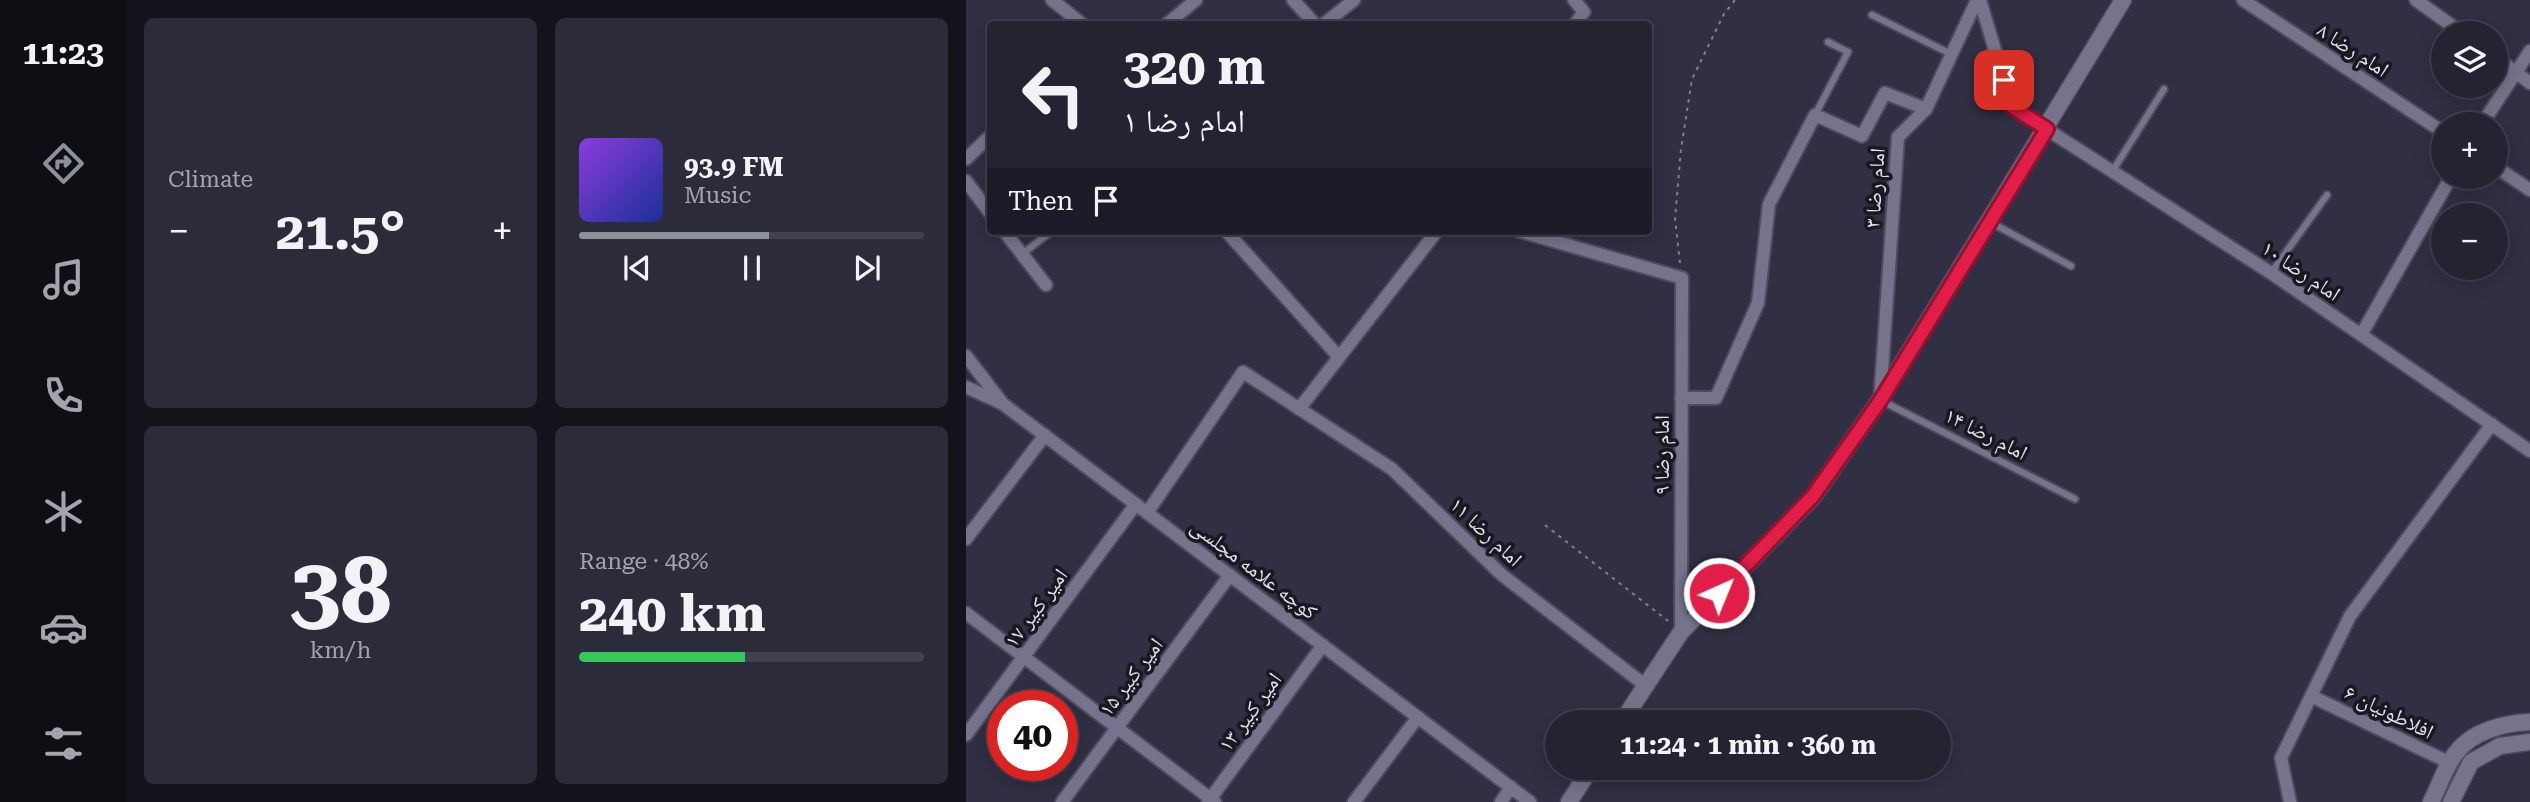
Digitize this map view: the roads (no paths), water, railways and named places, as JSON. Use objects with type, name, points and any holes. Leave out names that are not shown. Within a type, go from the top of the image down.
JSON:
[{"type":"street","points":[[1052,0],[1078,21]]},
{"type":"street","points":[[1171,21],[1196,0]]},
{"type":"street","points":[[1293,0],[1311,21]]},
{"type":"street","points":[[1328,21],[1353,0]]},
{"type":"street","points":[[1574,0],[1584,12],[1577,21]]},
{"type":"street","name":"امام رضا ۳","points":[[1880,401],[1898,137],[1926,109],[1978,0]]},
{"type":"street","name":"امام رضا ۱۰","points":[[1978,0],[2012,107],[2271,274],[2530,451]]},
{"type":"street","points":[[1630,710],[1681,632],[1813,496],[1880,401],[2123,0]]},
{"type":"street","name":"امام رضا ۸","points":[[2243,0],[2431,124]]},
{"type":"street","points":[[2416,0],[2445,21]]},
{"type":"street","points":[[2489,112],[2530,51]]},
{"type":"street","points":[[2508,66],[2530,83]]},
{"type":"street","points":[[1681,398],[1716,398],[1758,303],[1769,204],[1815,115],[1862,136],[1885,93],[1926,109]]},
{"type":"street","points":[[966,159],[987,139]]},
{"type":"street","points":[[2508,175],[2530,190]]},
{"type":"street","points":[[966,181],[987,209]]},
{"type":"street","points":[[2361,335],[2444,189]]},
{"type":"street","points":[[1007,235],[1046,285]]},
{"type":"street","points":[[1230,235],[1339,357]]},
{"type":"street","points":[[1299,408],[1434,235]]},
{"type":"street","name":"امام رضا ۹","points":[[1533,235],[1682,278],[1681,632]]},
{"type":"street","name":"کوچه علامه مجلسی","points":[[966,356],[1003,404],[1530,802]]},
{"type":"street","name":"امام رضا ۱۱","points":[[1142,508],[1243,372],[1392,469],[1502,575],[1646,686]]},
{"type":"street","points":[[966,387],[1003,404]]},
{"type":"street","points":[[2290,802],[2281,758],[2350,616],[2492,424]]},
{"type":"street","points":[[966,539],[1045,435]]},
{"type":"street","name":"امیر کبیر ۱۷","points":[[966,735],[1142,508]]},
{"type":"street","name":"امیر کبیر ۱۵","points":[[1062,802],[1230,575]]},
{"type":"street","points":[[966,613],[1211,801]]},
{"type":"street","name":"امیر کبیر ۱۳","points":[[1211,801],[1323,645]]},
{"type":"street","name":"افلاطونیان ۶","points":[[2311,696],[2450,763]]},
{"type":"street","points":[[1354,802],[1418,717]]},
{"type":"street","points":[[2431,802],[2455,753],[2485,732],[2508,724],[2530,722]]},
{"type":"street","points":[[2451,802],[2471,762],[2500,746],[2530,742]]},
{"type":"street","points":[[1569,802],[1583,780]]},
{"type":"street","points":[[1501,802],[1511,788]]},
{"type":"lane","points":[[1872,15],[1951,54]]},
{"type":"lane","points":[[1815,115],[1848,52],[1828,42]]},
{"type":"lane","points":[[2112,172],[2164,89]]},
{"type":"lane","points":[[2271,274],[2327,195]]},
{"type":"lane","points":[[1990,222],[2071,266]]},
{"type":"lane","points":[[1022,254],[1047,235]]},
{"type":"lane","name":"امام رضا ۱۴","points":[[1880,401],[2075,499]]}]
